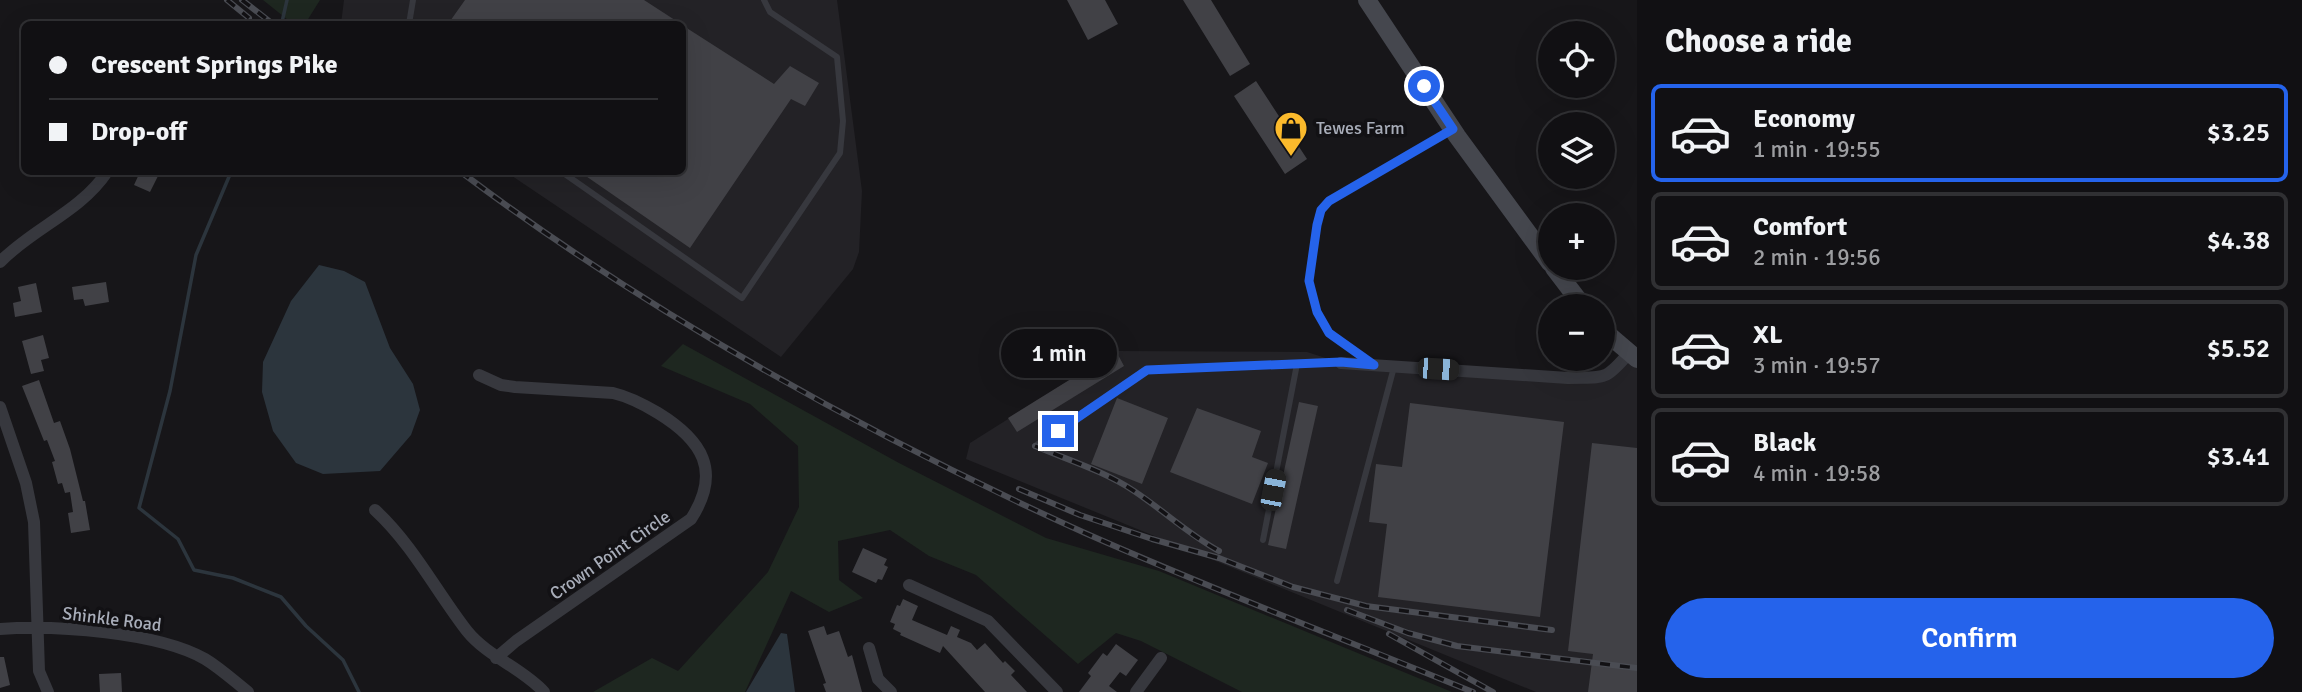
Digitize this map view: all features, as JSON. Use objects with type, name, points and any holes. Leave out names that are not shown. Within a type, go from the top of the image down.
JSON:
[{"type":"main road","points":[[1367,0],[1453,129],[1538,246]]},
{"type":"main road","points":[[1563,280],[1574,294]]},
{"type":"main road","points":[[1615,340],[1633,356]]},
{"type":"street","points":[[0,262],[24,240],[78,205],[105,175]]},
{"type":"street","points":[[1341,362],[1568,379],[1605,377],[1633,356]]},
{"type":"street","name":"Crown Point Circle","points":[[479,375],[501,385],[613,393],[639,401],[685,430],[694,441],[705,467],[704,497],[691,519],[496,657]]},
{"type":"street","points":[[0,407],[26,483],[34,522],[40,671],[48,692]]},
{"type":"street","points":[[374,510],[402,539],[469,633],[496,657],[538,685],[544,692]]},
{"type":"street","points":[[909,585],[988,621],[1057,692]]},
{"type":"street","name":"Shinkle Road","points":[[0,629],[111,634],[170,644],[206,659],[248,692]]},
{"type":"street","points":[[869,649],[878,679],[891,692]]},
{"type":"street","points":[[1136,692],[1161,658]]},
{"type":"lane","points":[[410,21],[413,0]]},
{"type":"lane","points":[[566,175],[742,298],[840,153],[842,132],[837,57],[770,12],[764,0]]},
{"type":"lane","points":[[1374,365],[1329,333],[1317,312],[1309,281],[1321,210],[1329,201],[1453,129]]},
{"type":"lane","points":[[1035,446],[1147,370],[1341,362]]},
{"type":"lane","points":[[1263,540],[1297,364]]},
{"type":"lane","points":[[1337,581],[1394,366]]},
{"type":"shaded area","points":[[263,0],[320,0],[307,21],[289,21]]},
{"type":"shaded area","points":[[344,0],[837,0],[862,191],[859,252],[853,269],[781,357],[510,175],[686,175],[686,21],[341,21]]},
{"type":"shaded area","points":[[319,265],[344,271],[365,282],[390,348],[413,384],[420,410],[411,435],[380,471],[323,474],[296,463],[273,431],[262,392],[263,362],[291,301]]},
{"type":"shaded area","points":[[683,344],[899,463],[1046,538],[1159,571],[1452,692],[1242,692],[1141,641],[1116,633],[1078,664],[976,575],[929,556],[890,530],[838,541],[839,580],[863,598],[829,612],[791,591],[745,692],[593,692],[652,658],[678,671],[768,572],[799,507],[798,446],[750,404],[661,366]]},
{"type":"shaded area","points":[[1116,351],[1307,352],[1341,363],[1605,377],[1615,371],[1615,367],[1629,353],[1637,359],[1637,692],[1536,692],[966,459],[970,443]]},
{"type":"shaded area","points":[[781,633],[787,634],[795,692],[746,692]]},
{"type":"building","points":[[465,0],[644,0],[676,21],[450,21]]},
{"type":"building","points":[[1067,0],[1105,0],[1118,24],[1088,40]]},
{"type":"building","points":[[1183,0],[1211,0],[1250,64],[1230,76]]},
{"type":"building","points":[[686,28],[774,84],[790,66],[819,83],[805,106],[791,99],[690,248],[584,175],[686,175]]},
{"type":"building","points":[[1256,81],[1307,159],[1285,174],[1234,96]]},
{"type":"building","points":[[139,175],[158,175],[150,192],[134,185]]},
{"type":"building","points":[[106,282],[109,302],[85,306],[83,299],[74,300],[72,287]]},
{"type":"building","points":[[36,283],[42,312],[15,317],[13,303],[21,301],[18,287]]},
{"type":"building","points":[[43,335],[49,358],[41,360],[44,371],[31,374],[22,341]]},
{"type":"building","points":[[1116,351],[1124,366],[1017,432],[1008,418]]},
{"type":"building","points":[[39,380],[54,423],[60,421],[70,449],[90,530],[71,533],[68,513],[73,512],[70,492],[65,493],[62,483],[58,484],[52,462],[55,461],[22,386]]},
{"type":"building","points":[[1117,398],[1168,418],[1142,484],[1091,464]]},
{"type":"building","points":[[1299,402],[1318,406],[1286,549],[1268,545]]},
{"type":"building","points":[[1410,403],[1564,422],[1540,617],[1378,597],[1387,524],[1369,522],[1376,464],[1402,467]]},
{"type":"building","points":[[1197,408],[1261,431],[1252,457],[1268,463],[1252,504],[1170,472]]},
{"type":"building","points":[[1592,443],[1637,448],[1637,692],[1588,692],[1593,654],[1568,651]]},
{"type":"building","points":[[863,548],[887,559],[884,565],[888,567],[882,580],[878,579],[876,583],[852,572]]},
{"type":"building","points":[[903,599],[918,606],[912,620],[947,635],[951,626],[960,630],[957,637],[971,643],[977,650],[985,643],[1003,663],[1005,661],[1015,671],[1011,675],[1027,692],[985,692],[943,646],[940,653],[900,635],[901,633],[893,629],[895,624],[890,622],[897,605],[900,606]]},
{"type":"building","points":[[824,626],[827,635],[839,631],[848,657],[852,655],[862,692],[826,692],[823,684],[826,683],[808,631]]},
{"type":"building","points":[[1116,644],[1138,660],[1126,676],[1120,672],[1109,686],[1117,692],[1079,692],[1091,676],[1088,673],[1103,653],[1107,656]]},
{"type":"building","points":[[0,657],[4,657],[10,685],[0,688]]},
{"type":"building","points":[[121,673],[122,692],[100,692],[99,674]]},
{"type":"waterway","points":[[282,21],[287,0]]},
{"type":"waterway","points":[[230,175],[196,255],[170,391],[139,508],[178,539],[194,570],[233,578],[281,597],[306,626],[343,660],[359,692]]},
{"type":"railway","points":[[227,0],[249,18]]},
{"type":"railway","points":[[242,0],[269,21]]},
{"type":"railway","points":[[465,175],[533,224],[684,323],[843,414],[924,456],[1133,554],[1473,692]]},
{"type":"railway","points":[[1035,446],[1122,484],[1219,551]]},
{"type":"railway","points":[[1019,489],[1080,515],[1219,558],[1293,587],[1366,606],[1552,630]]},
{"type":"railway","points":[[1347,610],[1408,633],[1457,646],[1637,668]]},
{"type":"railway","points":[[1389,634],[1493,692]]},
{"type":"place","name":"Tewes Farm","points":[[1291,158]]},
{"type":"route","points":[[1058,431],[1147,370],[1341,362],[1374,365],[1329,333],[1317,312],[1309,281],[1317,225],[1321,210],[1329,201],[1453,129],[1424,86]]}]
